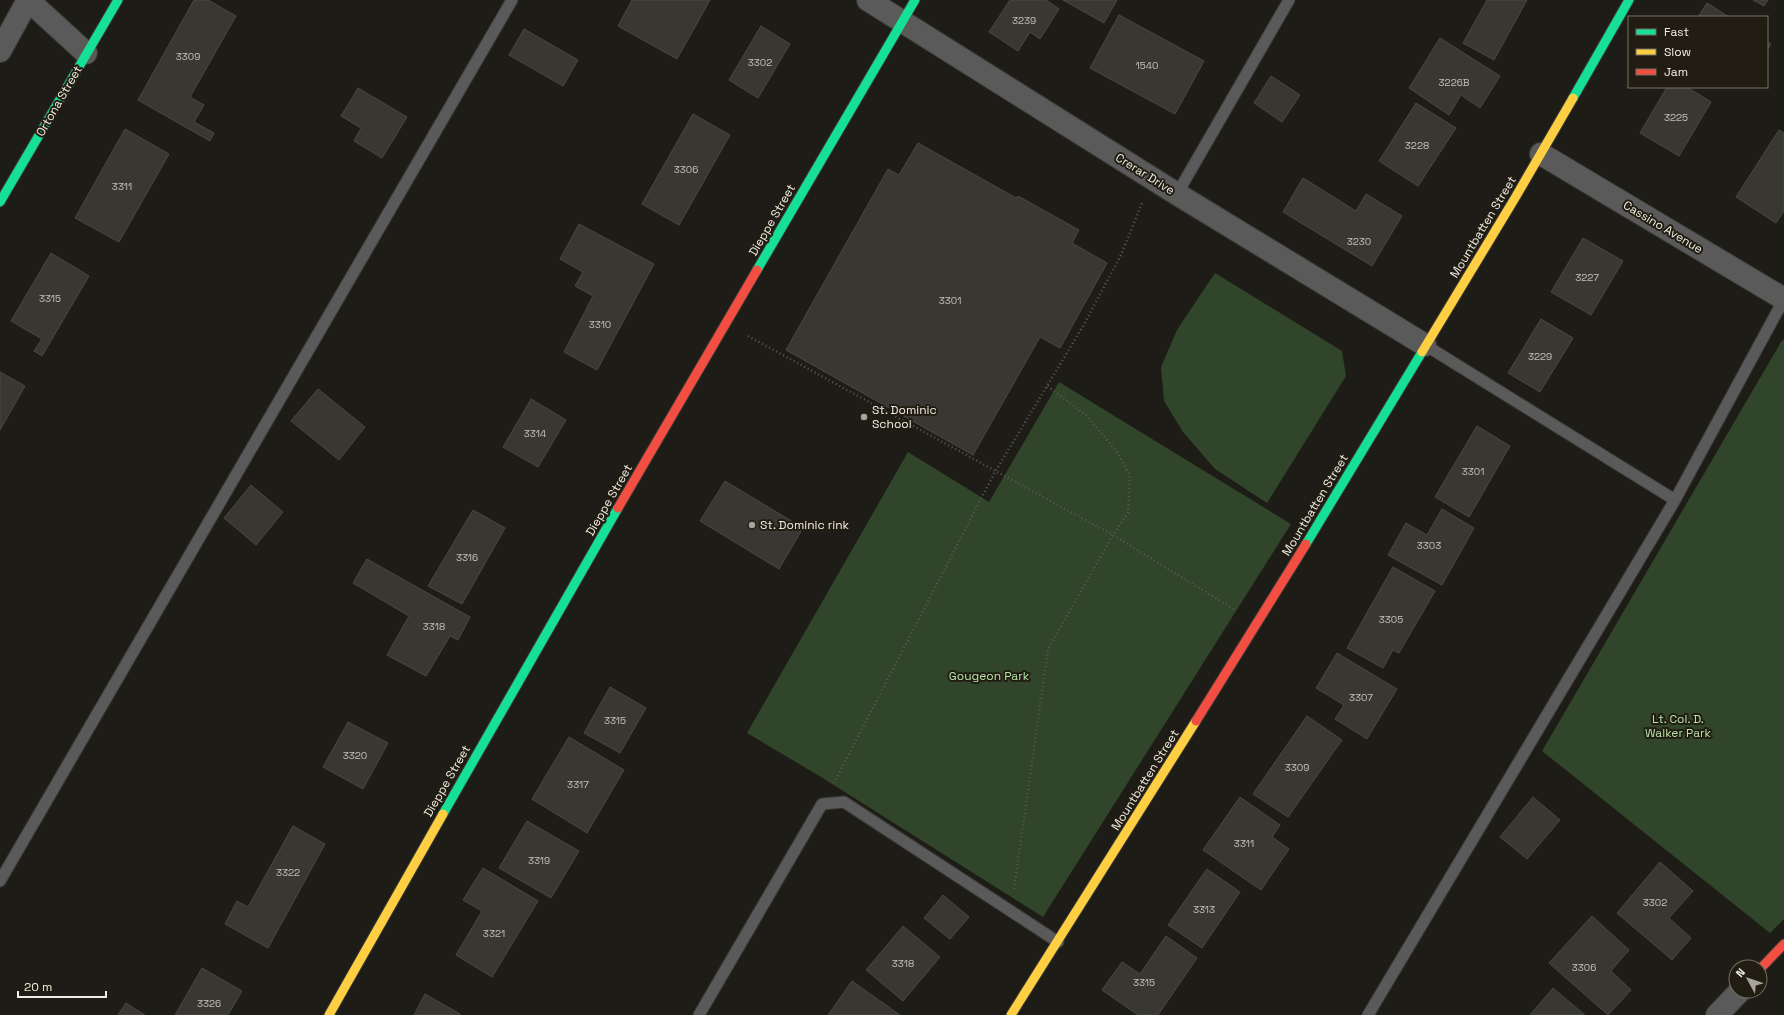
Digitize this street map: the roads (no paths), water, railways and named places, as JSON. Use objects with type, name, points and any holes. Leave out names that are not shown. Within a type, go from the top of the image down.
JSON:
[{"type":"street","points":[[0,51],[28,0],[86,53]]},
{"type":"street","name":"Ortona Street","points":[[0,202],[118,0]]},
{"type":"street","name":"Crerar Drive","points":[[868,0],[1152,179],[1425,346]]},
{"type":"street","name":"Dieppe Street","points":[[329,1015],[554,618],[915,0]]},
{"type":"street","name":"Mountbatten Street","points":[[1011,1015],[1258,624],[1541,154],[1629,0]]},
{"type":"street","name":"Cassino Avenue","points":[[1541,154],[1784,299]]},
{"type":"street","points":[[1768,961],[1784,944]]},
{"type":"street","points":[[1717,1015],[1732,999]]},
{"type":"lane","points":[[0,881],[512,0]]},
{"type":"lane","points":[[1177,194],[1289,0]]},
{"type":"lane","points":[[1368,1015],[1675,500],[1784,299]]},
{"type":"lane","points":[[1425,346],[1675,500]]},
{"type":"lane","points":[[699,1015],[822,804],[844,802],[1058,942]]},
{"type":"place","name":"St. Dominic School","points":[[864,417]]},
{"type":"place","name":"St. Dominic rink","points":[[752,525]]},
{"type":"park label","name":"Gougeon Park","points":[[989,676]]},
{"type":"park label","name":"Lt. Col. D. Walker Park","points":[[1678,726]]}]
